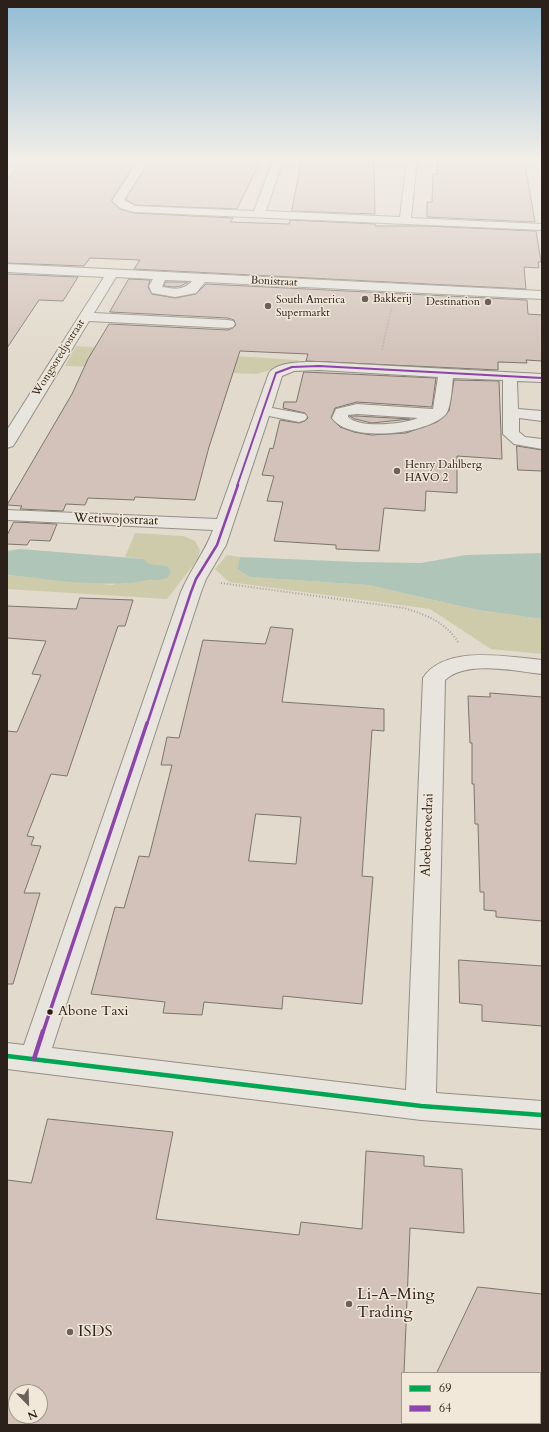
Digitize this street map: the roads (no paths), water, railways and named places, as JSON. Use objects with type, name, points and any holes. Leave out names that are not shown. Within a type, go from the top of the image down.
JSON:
[{"type":"street","points":[[7,268],[112,274]]},
{"type":"street","name":"Bonistraat","points":[[112,274],[161,276],[155,286],[157,290],[175,293],[191,290],[201,278],[542,295]]},
{"type":"street","name":"Wongsoredjostraat","points":[[7,443],[112,274]]},
{"type":"street","points":[[85,316],[228,324]]},
{"type":"street","points":[[542,378],[319,366],[292,367],[276,373],[217,545],[196,579],[20,1057],[421,1106],[542,1115]]},
{"type":"street","points":[[436,414],[357,409],[341,412],[340,418],[344,423],[351,425],[397,428],[418,423],[436,414],[440,410],[446,373]]},
{"type":"street","points":[[510,377],[511,434],[514,438],[520,441],[542,444]]},
{"type":"street","points":[[264,411],[299,417]]},
{"type":"street","points":[[510,414],[542,416]]},
{"type":"street","name":"Wetiwojostraat","points":[[7,515],[224,525]]},
{"type":"street","name":"Aloeboetoedrai","points":[[421,1106],[432,685],[438,672],[446,666],[468,662],[542,667]]},
{"type":"waterway","points":[[111,568],[158,572]]},
{"type":"place","name":"Bakkerij","points":[[365,299]]},
{"type":"place","name":"Destination","points":[[488,302]]},
{"type":"place","name":"South America Supermarkt","points":[[268,306]]},
{"type":"place","name":"Henry Dahlberg HAVO 2","points":[[397,471]]},
{"type":"place","name":"Abone Taxi","points":[[50,1012]]},
{"type":"place","name":"Li-A-Ming Trading","points":[[349,1304]]},
{"type":"place","name":"ISDS","points":[[70,1332]]}]
